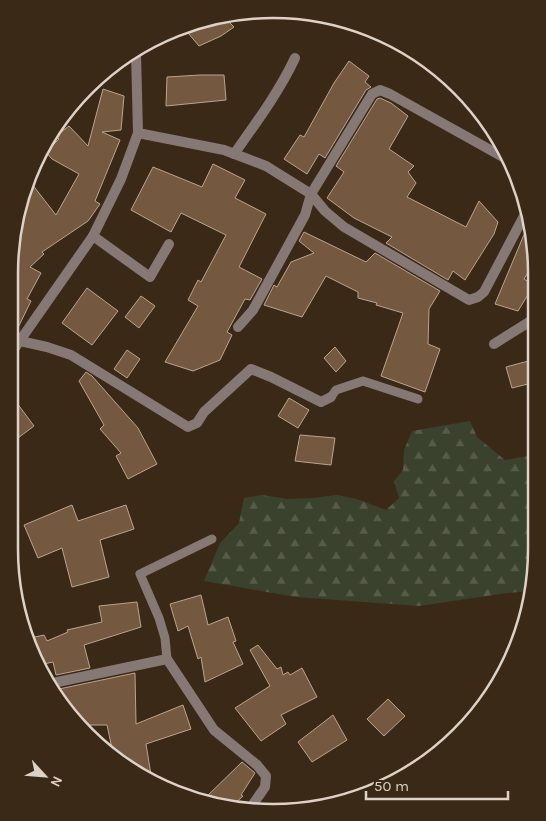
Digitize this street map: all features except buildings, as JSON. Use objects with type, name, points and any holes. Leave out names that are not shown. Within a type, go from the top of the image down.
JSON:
[{"type":"street","points":[[18,344],[93,236],[121,179],[138,133],[136,58]]},
{"type":"street","points":[[234,154],[264,112],[286,77],[295,58]]},
{"type":"street","points":[[238,327],[253,310],[305,215],[311,194],[372,94],[380,90],[390,94],[499,154]]},
{"type":"street","points":[[138,133],[224,150],[266,166],[311,194],[325,211],[344,227],[470,300],[484,292],[523,218]]},
{"type":"street","points":[[93,236],[150,277],[169,244]]},
{"type":"street","points":[[494,344],[528,323]]},
{"type":"street","points":[[20,341],[47,347],[71,356],[188,427],[197,423],[204,412],[251,369],[321,402],[331,397]]},
{"type":"street","points":[[56,682],[167,659],[214,730],[257,765],[266,776],[265,788],[254,803]]},
{"type":"lane","points":[[331,397],[336,390],[363,381],[418,399]]},
{"type":"lane","points":[[167,659],[165,638],[140,574],[212,539]]},
{"type":"green space","points":[[470,421],[477,437],[505,460],[528,456],[528,565],[525,592],[419,606],[296,597],[204,581],[220,543],[239,523],[244,498],[261,495],[288,499],[337,495],[357,499],[386,510],[399,498],[394,481],[403,470],[404,450],[412,431]]}]
